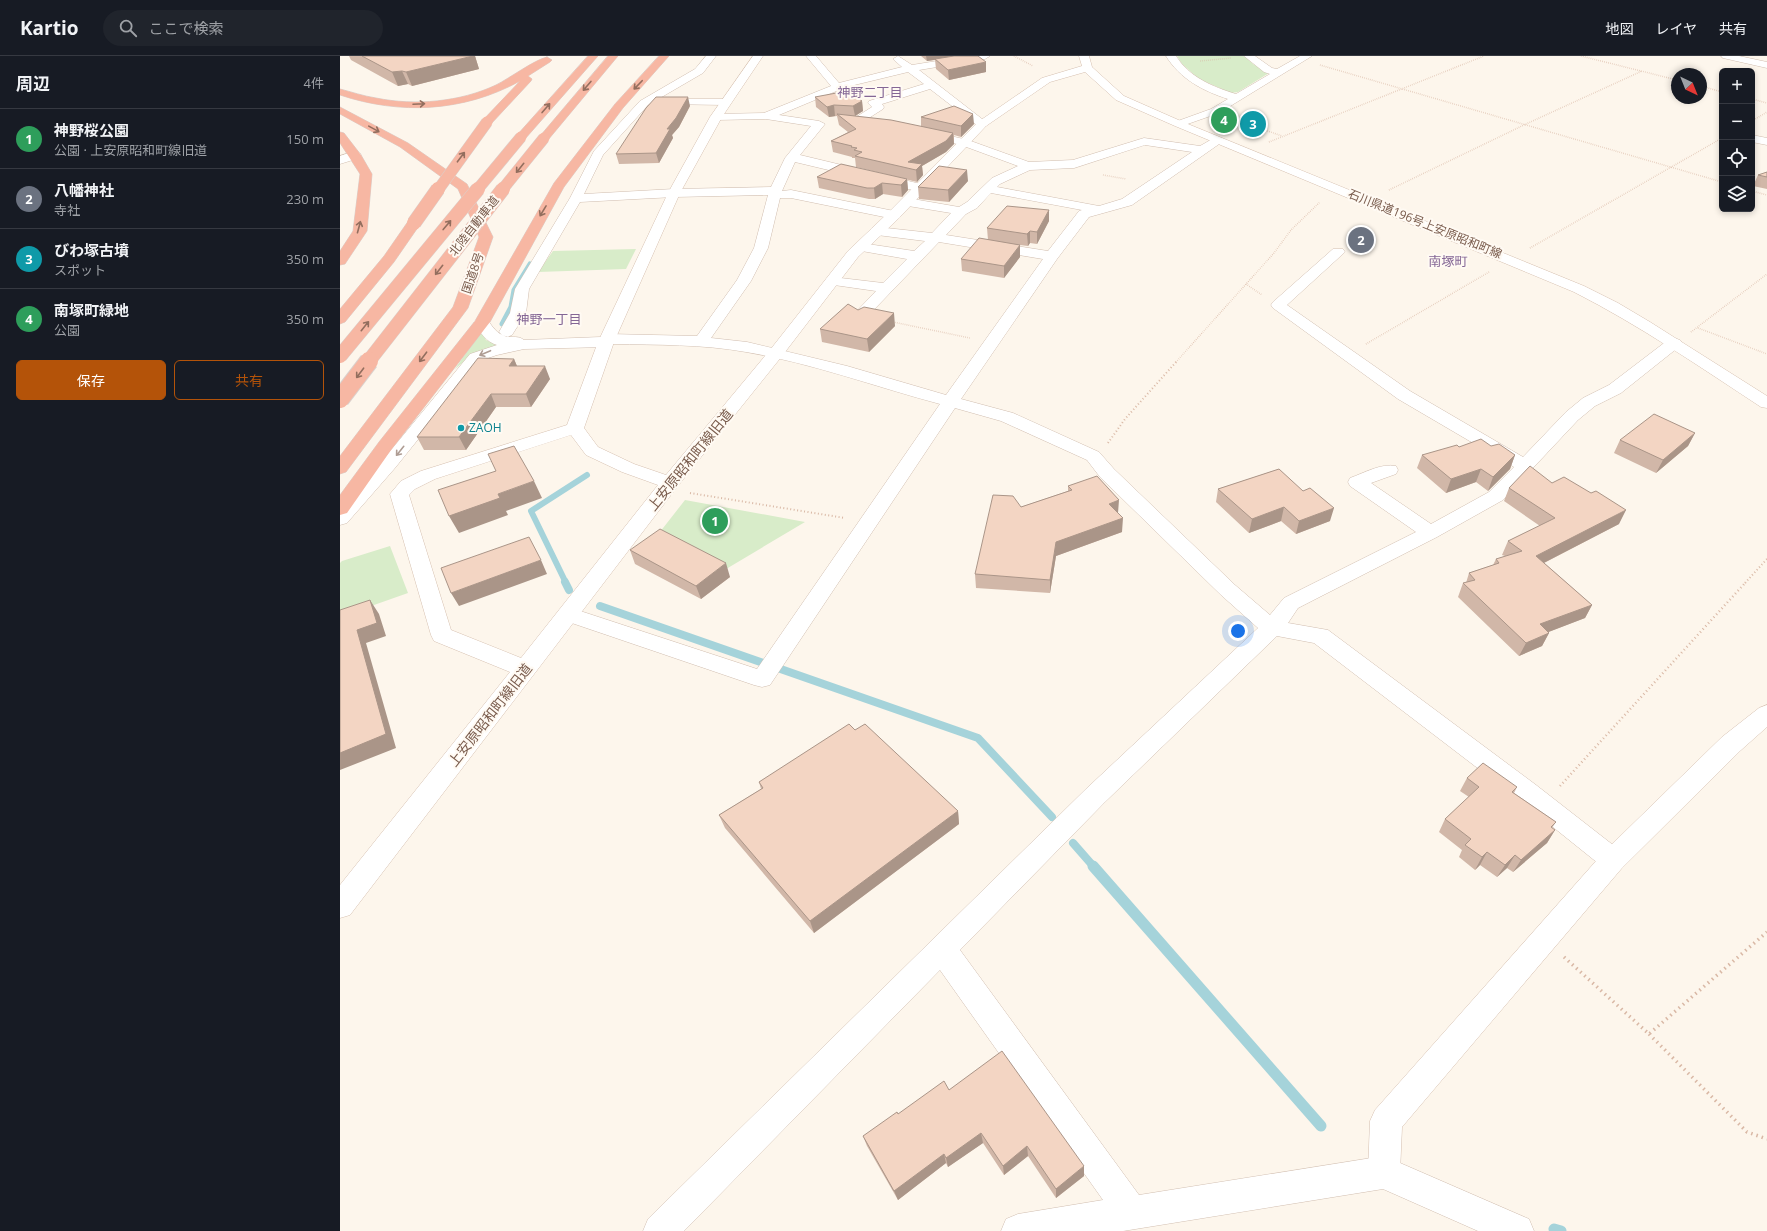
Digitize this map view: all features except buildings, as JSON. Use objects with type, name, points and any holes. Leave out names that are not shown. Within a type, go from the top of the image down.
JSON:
[{"type":"highway","name":"北陸自動車道","points":[[340,356],[520,137],[592,56]]},
{"type":"highway","name":"北陸自動車道","points":[[340,399],[467,234],[544,138],[613,56]]},
{"type":"highway","points":[[340,508],[385,446],[482,322],[558,186],[619,106],[664,56]]},
{"type":"highway","points":[[340,92],[384,104],[400,105],[439,103],[475,96],[507,84],[549,58]]},
{"type":"highway","points":[[340,319],[389,259],[486,122],[549,58]]},
{"type":"highway","name":"国道8号","points":[[340,110],[404,145],[463,187],[486,236],[460,308],[340,468]]},
{"type":"highway","points":[[340,134],[366,174],[360,230],[340,261]]},
{"type":"highway","points":[[340,299],[414,223]]},
{"type":"highway","points":[[385,446],[456,325],[460,308]]},
{"type":"street","points":[[507,332],[518,313],[522,289],[576,198],[598,154],[644,104],[699,71],[711,56]]},
{"type":"street","points":[[576,428],[608,339],[674,193],[716,117],[758,56]]},
{"type":"street","points":[[811,56],[836,91]]},
{"type":"street","points":[[894,56],[982,124]]},
{"type":"street","points":[[766,116],[836,91],[908,68],[985,56]]},
{"type":"street","points":[[1171,56],[1190,77],[1212,89],[1237,98]]},
{"type":"street","points":[[1249,56],[1268,70],[1279,73]]},
{"type":"street","points":[[1179,124],[1215,111],[1307,56]]},
{"type":"street","points":[[1729,56],[1767,65]]},
{"type":"street","name":"上安原昭和町線旧道","points":[[340,906],[668,486],[776,353],[853,254],[921,188],[982,124],[1046,80],[1086,62]]},
{"type":"street","name":"石川県道196号上安原昭和町線","points":[[1086,62],[1120,98],[1179,124],[1511,260],[1579,289],[1613,306],[1674,343],[1767,403]]},
{"type":"street","points":[[857,121],[879,107],[869,102],[931,85]]},
{"type":"street","points":[[664,102],[726,102]]},
{"type":"street","points":[[701,341],[744,281],[761,248],[775,193],[791,158],[824,123],[766,116],[716,117]]},
{"type":"street","points":[[842,120],[872,124]]},
{"type":"street","points":[[916,131],[964,142],[1028,166],[1074,164],[1144,141],[1202,150]]},
{"type":"street","points":[[1755,139],[1767,142]]},
{"type":"street","points":[[568,614],[762,679],[951,401],[1052,256],[1084,214],[1127,202],[1218,140]]},
{"type":"street","points":[[340,160],[355,155]]},
{"type":"street","points":[[791,158],[921,188]]},
{"type":"street","points":[[860,316],[961,211],[972,205],[996,181],[1028,166]]},
{"type":"street","points":[[988,189],[1101,210]]},
{"type":"street","points":[[576,198],[674,193],[775,193],[792,194],[894,215]]},
{"type":"street","points":[[907,202],[961,211]]},
{"type":"street","points":[[877,231],[934,239],[963,241],[1052,256]]},
{"type":"street","points":[[861,247],[917,256]]},
{"type":"street","points":[[1338,252],[1278,305],[1404,395],[1526,466]]},
{"type":"street","points":[[832,281],[886,288]]},
{"type":"street","points":[[482,322],[491,336],[499,341],[510,342],[608,339],[701,341],[747,347],[776,353],[1007,417],[1092,456],[1107,473],[1228,590],[1272,628],[1320,636],[1544,805],[1613,860]]},
{"type":"street","points":[[340,519],[389,464],[476,357],[493,350],[522,344],[608,339]]},
{"type":"street","points":[[660,1231],[1095,796],[1272,628],[1292,603],[1430,533],[1496,496],[1572,416],[1589,402],[1615,389],[1674,343]]},
{"type":"street","points":[[576,428],[592,451],[668,486]]},
{"type":"street","points":[[526,669],[442,635],[399,494],[408,485],[428,475],[576,428]]},
{"type":"street","points":[[1389,470],[1357,482],[1430,533]]},
{"type":"street","points":[[1384,1172],[1386,1121],[1613,860],[1731,744],[1767,714]]},
{"type":"street","points":[[942,949],[1132,1213]]},
{"type":"street","points":[[1018,1231],[1384,1172],[1517,1231]]},
{"type":"path","points":[[1246,151],[1484,56]]},
{"type":"path","points":[[1581,56],[1671,79]]},
{"type":"path","points":[[1197,62],[1221,58],[1237,60],[1251,66],[1262,65]]},
{"type":"path","points":[[1318,64],[1719,181]]},
{"type":"path","points":[[1367,201],[1526,124],[1642,72]]},
{"type":"path","points":[[1707,88],[1719,91]]},
{"type":"path","points":[[1755,100],[1767,103]]},
{"type":"path","points":[[1215,111],[1255,117],[1259,120],[1262,129],[1283,137]]},
{"type":"path","points":[[1755,119],[1767,112]]},
{"type":"path","points":[[1347,354],[1669,167],[1719,140]]},
{"type":"path","points":[[1069,165],[1066,168],[1153,184]]},
{"type":"path","points":[[1092,456],[1105,447],[1125,420],[1274,253],[1291,230],[1334,187]]},
{"type":"path","points":[[1755,192],[1767,195]]},
{"type":"path","points":[[1674,343],[1697,328],[1767,274]]},
{"type":"path","points":[[860,316],[992,342]]},
{"type":"path","points":[[1697,328],[1767,354]]},
{"type":"path","points":[[668,486],[795,511],[869,521]]},
{"type":"path","points":[[1544,805],[1767,559]]},
{"type":"path","points":[[1649,1034],[1767,932]]},
{"type":"path","points":[[1544,939],[1649,1034],[1746,1132],[1767,1139]]},
{"type":"green space","points":[[1177,56],[1245,56],[1253,64],[1269,73],[1238,92],[1231,93],[1199,79],[1182,64]]},
{"type":"green space","points":[[636,249],[626,269],[538,272],[553,251]]},
{"type":"green space","points":[[481,331],[486,340],[497,345],[472,355],[455,369]]},
{"type":"green space","points":[[685,500],[805,522],[711,578],[649,546]]},
{"type":"green space","points":[[390,546],[408,593],[340,617],[340,563],[342,561]]},
{"type":"waterway","points":[[502,324],[511,307],[514,290],[530,264]]},
{"type":"waterway","points":[[566,583],[531,511],[587,475]]},
{"type":"waterway","points":[[565,582],[569,590]]},
{"type":"waterway","points":[[600,606],[978,738],[1052,817]]},
{"type":"waterway","points":[[1073,843],[1094,867]]},
{"type":"waterway","points":[[1093,866],[1321,1126]]},
{"type":"waterway","points":[[1554,1229],[1561,1231]]},
{"type":"place","name":"南塚町緑地","points":[[1224,120]]},
{"type":"place","name":"びわ塚古墳","points":[[1253,124]]},
{"type":"place","name":"八幡神社","points":[[1361,240]]},
{"type":"place","name":"ZAOH","points":[[461,428]]},
{"type":"place","name":"神野桜公園","points":[[715,521]]},
{"type":"district","name":"神野二丁目","points":[[870,92]]},
{"type":"district","name":"南塚町","points":[[1448,261]]},
{"type":"district","name":"神野一丁目","points":[[549,319]]}]
